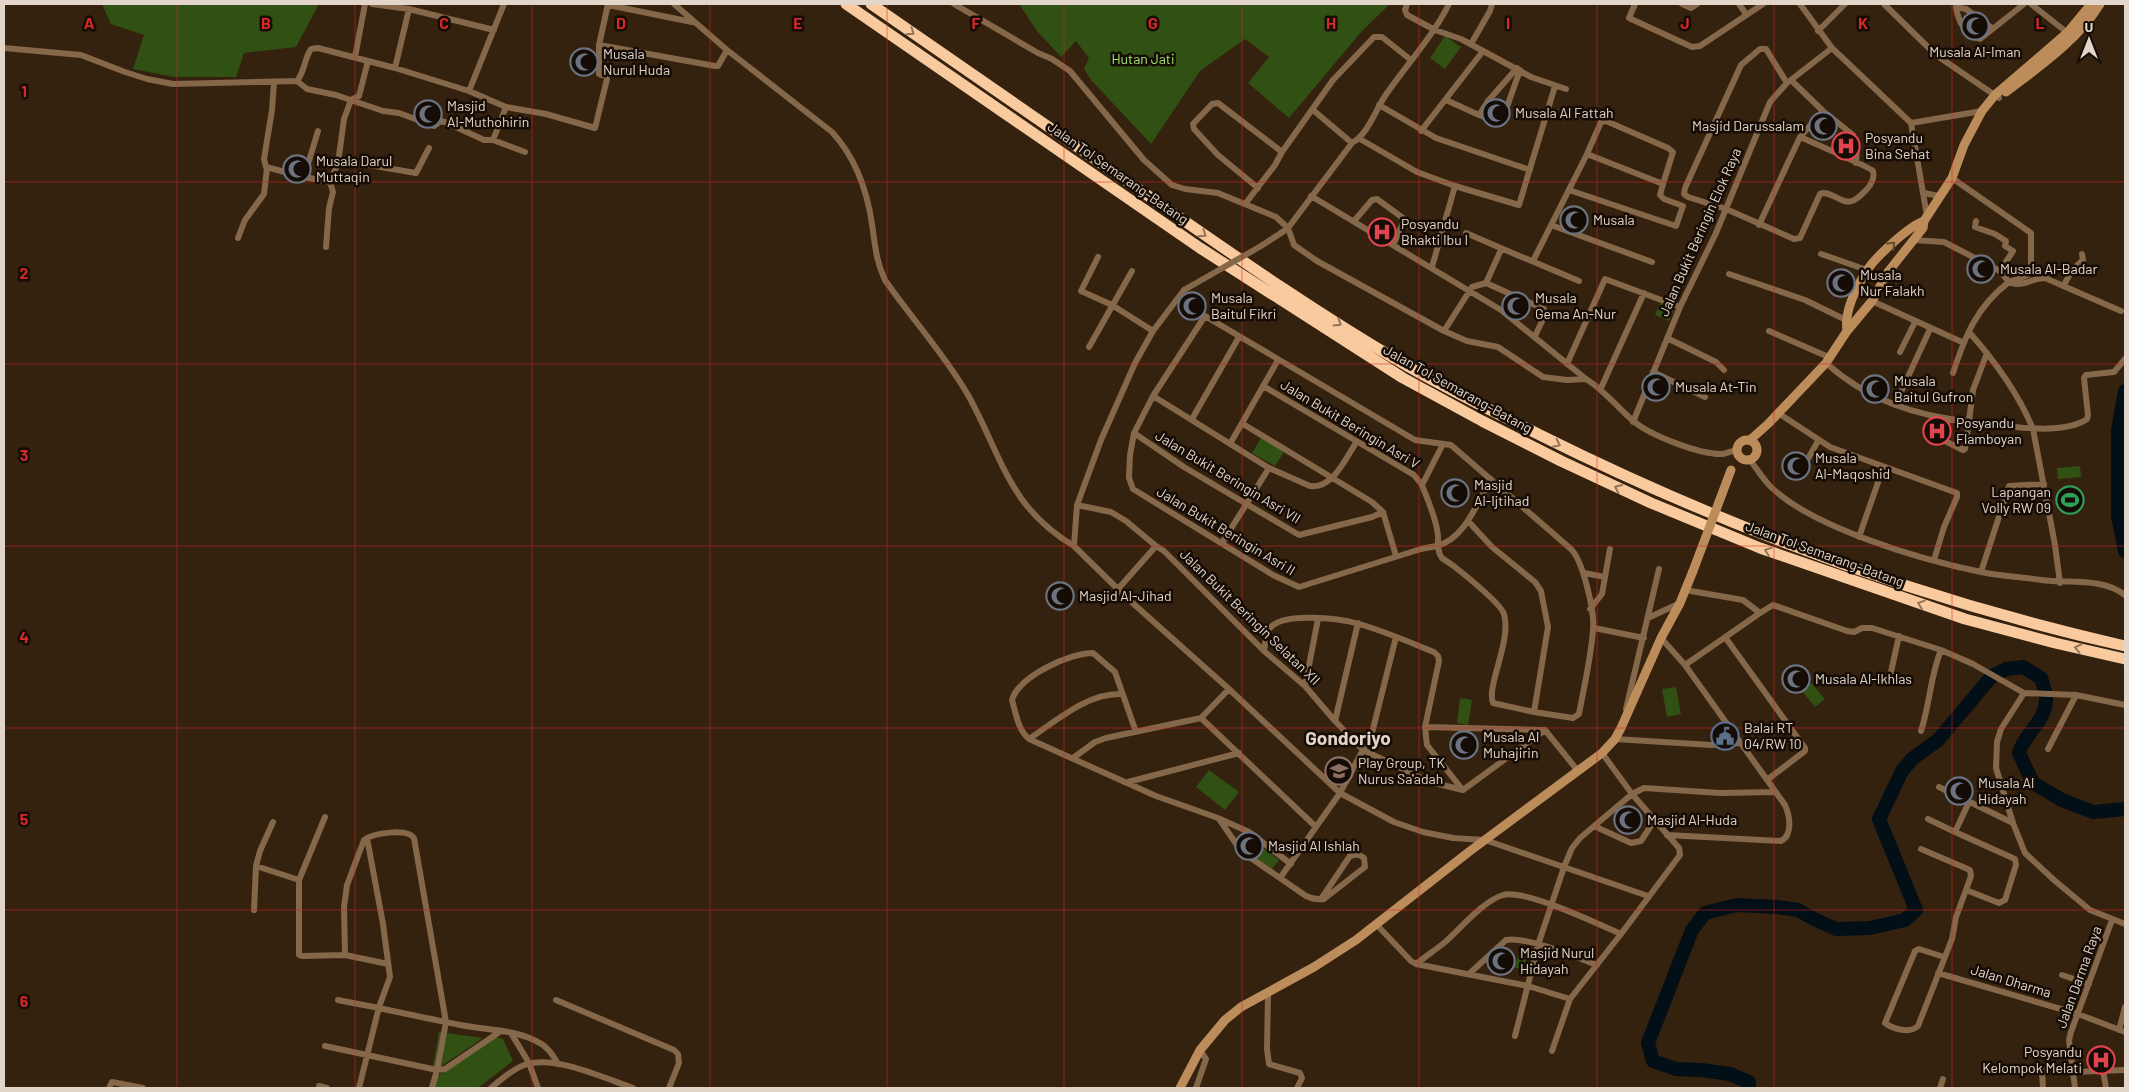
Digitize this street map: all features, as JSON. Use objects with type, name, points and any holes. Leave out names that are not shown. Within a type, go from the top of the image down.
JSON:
[{"type":"highway","name":"Jalan Tol Semarang–Batang","points":[[846,4],[1200,248],[1403,378],[1482,421],[1650,503],[1760,548],[1965,619],[2055,643],[2125,658]]},
{"type":"highway","name":"Jalan Tol Semarang–Batang","points":[[871,4],[1206,236],[1304,301],[1409,367],[1486,408],[1654,490],[1765,536],[1868,575],[2022,621],[2125,646]]},
{"type":"street","points":[[355,57],[365,4]]},
{"type":"street","points":[[372,4],[409,9],[494,30]]},
{"type":"street","points":[[469,91],[504,4]]},
{"type":"street","points":[[674,4],[726,50],[832,132],[844,146],[853,160],[866,198],[872,223],[874,247],[879,267],[885,280],[967,394],[1006,478],[1027,507],[1058,537],[1074,546],[1118,589],[1340,793],[1394,822],[1423,832],[1453,838],[1485,840],[1648,896]]},
{"type":"street","points":[[954,4],[1062,65],[1144,160],[1172,185],[1186,189],[1218,193],[1276,217],[1288,228],[1294,245],[1300,251],[1444,331],[1467,341],[1498,347],[1542,377],[1567,380],[1586,379]]},
{"type":"street","points":[[1407,4],[1405,10],[1407,15],[1435,30],[1471,44],[1518,69],[1566,89]]},
{"type":"street","points":[[1074,546],[1077,505],[1101,440],[1135,363],[1153,331],[1184,290],[1246,256],[1288,228],[1352,143],[1360,139],[1379,105],[1435,30],[1449,4]]},
{"type":"street","points":[[1471,44],[1492,4]]},
{"type":"street","points":[[1635,4],[1629,18],[1692,47],[1700,46],[1746,14],[1764,4]]},
{"type":"street","points":[[1682,4],[1691,8],[1697,4]]},
{"type":"street","points":[[1739,4],[1746,14]]},
{"type":"street","points":[[1800,4],[1832,48],[1911,123],[1924,193],[1926,218]]},
{"type":"street","points":[[1818,31],[1845,4]]},
{"type":"street","points":[[1884,4],[1936,55],[1995,98]]},
{"type":"street","points":[[1955,5],[1958,19],[1964,28],[1977,38],[1982,38],[2024,4]]},
{"type":"street","points":[[2031,4],[2070,35]]},
{"type":"street","points":[[2070,35],[2091,4]]},
{"type":"street","points":[[1180,1088],[1200,1050],[1225,1020],[1249,1001],[1268,993],[1314,967],[1356,940],[1485,840],[1602,753],[1615,739],[1622,728],[1661,638],[1686,590],[1740,442],[1750,440],[1829,360],[1848,331],[1872,301],[1888,272],[1923,228],[1926,218],[1952,178],[1964,145],[1982,111],[1995,98],[2042,65],[2100,4]]},
{"type":"street","points":[[297,81],[302,75],[311,49],[318,48],[395,68],[469,91],[506,107],[546,114],[595,128],[607,79],[606,76],[599,74],[598,71],[599,45],[608,5],[694,23]]},
{"type":"street","points":[[1955,5],[1966,9],[1992,28]]},
{"type":"street","points":[[395,68],[409,9]]},
{"type":"street","points":[[1245,204],[1275,165],[1282,152],[1333,80],[1374,37],[1382,36],[1411,60]]},
{"type":"street","points":[[599,45],[715,66],[718,66],[726,50]]},
{"type":"street","points":[[4,48],[81,55],[132,75],[173,84],[297,81],[308,90],[351,100],[383,111],[399,113],[434,126],[441,121],[445,122],[484,140],[493,140],[526,152]]},
{"type":"street","points":[[1800,136],[1856,163],[1868,166],[1872,170],[1873,176],[1870,186],[1850,202],[1823,192],[1820,194],[1800,238],[1794,239],[1726,209],[1684,194],[1728,92],[1744,62],[1763,48],[1789,81],[1855,139],[1856,163]]},
{"type":"street","name":"Jalan Bukit Beringin Elok Raya","points":[[1633,422],[1680,307],[1726,209],[1770,102],[1789,81],[1832,48]]},
{"type":"street","points":[[1421,130],[1483,51]]},
{"type":"street","points":[[326,247],[328,208],[333,192],[330,182],[338,163],[344,119],[351,100],[360,96],[368,61]]},
{"type":"street","points":[[1446,100],[1495,121],[1502,121],[1518,69]]},
{"type":"street","points":[[1479,115],[1488,101],[1518,69]]},
{"type":"street","points":[[238,238],[245,220],[264,194],[267,168],[264,163],[274,82]]},
{"type":"street","points":[[1360,139],[1417,172],[1516,206],[1520,204],[1555,86]]},
{"type":"street","points":[[1258,188],[1218,155],[1194,129],[1193,124],[1212,104],[1218,103],[1282,152]]},
{"type":"street","points":[[1379,105],[1436,138],[1530,170]]},
{"type":"street","points":[[493,140],[506,107]]},
{"type":"street","points":[[1313,110],[1352,143]]},
{"type":"street","points":[[1759,225],[1800,136],[1823,111]]},
{"type":"street","points":[[1911,123],[1982,111]]},
{"type":"street","points":[[1533,261],[1601,122],[1606,121],[1668,148],[1673,152],[1660,195],[1664,199],[1683,206],[1676,226],[1569,190]]},
{"type":"street","points":[[304,177],[318,131]]},
{"type":"street","points":[[338,163],[413,173],[418,171],[429,148]]},
{"type":"street","points":[[1587,154],[1663,184]]},
{"type":"street","points":[[267,168],[330,182]]},
{"type":"street","points":[[1952,178],[2031,233],[2031,270],[2028,275],[2009,282],[1992,295],[1969,332],[1953,373]]},
{"type":"street","points":[[1432,267],[1455,186]]},
{"type":"street","points":[[1924,193],[1939,196]]},
{"type":"street","points":[[1311,196],[1501,310],[1586,379],[1601,388],[1633,422],[1665,439],[1698,450],[1722,454],[1737,453]]},
{"type":"street","points":[[1354,221],[1372,200],[1377,199],[1403,218],[1393,245]]},
{"type":"street","points":[[1848,331],[1846,320],[1858,286],[1867,270],[1903,235],[1926,218]]},
{"type":"street","points":[[1976,222],[1975,227],[1995,234],[2006,241],[2005,246],[2013,251],[2000,271]]},
{"type":"street","points":[[1551,225],[1652,262]]},
{"type":"street","points":[[1466,233],[1579,281]]},
{"type":"street","points":[[1913,240],[1944,242],[2000,271],[2009,282],[2020,285],[2036,278],[2045,278],[2121,311]]},
{"type":"street","points":[[1486,283],[1503,249]]},
{"type":"street","points":[[1821,254],[1867,270]]},
{"type":"street","points":[[2064,285],[2072,270],[2082,260],[2082,254]]},
{"type":"street","points":[[1098,257],[1081,290],[1112,305],[1153,331]]},
{"type":"street","points":[[1089,347],[1132,271]]},
{"type":"street","points":[[1729,274],[1805,300],[1846,320]]},
{"type":"street","points":[[1567,364],[1604,280],[1608,278],[1680,307]]},
{"type":"street","points":[[1444,331],[1474,285],[1486,283],[1544,309],[1545,315],[1535,336]]},
{"type":"street","points":[[1601,388],[1644,293]]},
{"type":"street","points":[[1872,301],[1964,343]]},
{"type":"street","points":[[1134,433],[1153,396],[1202,318],[1207,316],[1239,337],[1415,440],[1451,445],[1575,554],[1584,573],[1594,628],[1579,714],[1573,718],[1493,703],[1491,694],[1501,660],[1504,616],[1500,608],[1481,590],[1442,558],[1437,546]]},
{"type":"street","points":[[1900,352],[1915,322]]},
{"type":"street","points":[[1895,405],[1930,328]]},
{"type":"street","points":[[1769,331],[1829,360],[1868,394],[1895,405],[1948,419],[2033,429],[2074,425],[2087,419],[2084,378],[2086,375],[2114,372],[2125,359]]},
{"type":"street","points":[[1969,332],[1987,353],[2027,415],[2033,429],[2060,583]]},
{"type":"street","points":[[1192,419],[1239,337]]},
{"type":"street","points":[[1667,338],[1716,362],[1724,370]]},
{"type":"street","points":[[1948,419],[1943,440],[1963,450],[1965,449],[1973,390],[1987,353]]},
{"type":"street","points":[[1230,444],[1278,360]]},
{"type":"street","points":[[1653,372],[1705,397]]},
{"type":"street","name":"Jalan Bukit Beringin Asri V","points":[[1263,386],[1414,475],[1422,485],[1437,533],[1437,546]]},
{"type":"street","points":[[1153,396],[1269,468],[1310,486],[1316,487],[1332,478],[1356,442]]},
{"type":"street","points":[[1778,413],[1830,448],[1958,494],[1944,527],[1934,560]]},
{"type":"street","points":[[1242,424],[1372,502],[1383,512],[1396,556]]},
{"type":"street","name":"Jalan Bukit Beringin Asri II","points":[[1134,433],[1130,455],[1129,478],[1131,486],[1139,493],[1273,574],[1299,586],[1308,585],[1396,556],[1437,546],[1453,537],[1468,521],[1491,479]]},
{"type":"street","name":"Jalan Bukit Beringin Asri VII","points":[[1134,433],[1184,467],[1299,535],[1372,517],[1383,512]]},
{"type":"street","points":[[1737,453],[1743,460],[1750,460],[1757,453],[1757,448],[1750,440]]},
{"type":"street","points":[[1800,473],[1818,441]]},
{"type":"street","name":"Jalan Bukit Beringin Asri V","points":[[1422,485],[1443,444]]},
{"type":"street","points":[[1750,460],[1771,486],[1781,495],[1817,517],[1860,536],[1934,560],[1981,572],[2060,583],[2108,585],[2125,595]]},
{"type":"street","points":[[1222,543],[1248,505],[1269,468]]},
{"type":"street","points":[[1860,536],[1883,468]]},
{"type":"street","points":[[1981,572],[2009,486],[2044,484]]},
{"type":"street","name":"Jalan Bukit Beringin Selatan XII","points":[[1077,505],[1110,512],[1126,521],[1164,551],[1264,650],[1306,686],[1335,722],[1363,750],[1430,782],[1463,790]]},
{"type":"street","points":[[1468,521],[1492,547],[1536,582],[1541,591],[1548,626],[1534,712]]},
{"type":"street","points":[[1118,589],[1156,546]]},
{"type":"street","points":[[1590,609],[1600,598],[1610,549]]},
{"type":"street","points":[[1622,728],[1659,569]]},
{"type":"street","points":[[1584,573],[1605,577]]},
{"type":"street","points":[[1686,590],[1743,600],[1760,613]]},
{"type":"street","points":[[1648,618],[1680,602]]},
{"type":"street","points":[[1685,665],[1773,605],[1847,631],[1854,632],[1862,628],[1872,628],[1941,650],[1973,664],[2024,692],[2076,695],[2125,705]]},
{"type":"street","points":[[1264,650],[1269,629],[1278,621],[1291,618],[1358,623],[1434,652],[1438,656],[1438,661],[1425,727],[1427,745],[1463,790],[1545,730]]},
{"type":"street","points":[[1306,686],[1318,619]]},
{"type":"street","points":[[1335,722],[1358,623]]},
{"type":"street","points":[[1594,628],[1644,638]]},
{"type":"street","points":[[1891,672],[1899,636]]},
{"type":"street","points":[[1280,878],[1340,793],[1372,733],[1396,637]]},
{"type":"street","points":[[1725,637],[1805,748],[1805,751],[1766,780]]},
{"type":"street","points":[[1661,638],[1685,665],[1785,805],[1788,815],[1789,832],[1786,839],[1781,841],[1667,835]]},
{"type":"street","points":[[1921,731],[1926,716],[1933,669],[1941,650]]},
{"type":"street","points":[[1136,732],[1115,672],[1093,653],[1066,658],[1040,671],[1018,688],[1012,700],[1022,731],[1029,739],[1156,796],[1218,818],[1255,836],[1290,864]]},
{"type":"street","points":[[1073,758],[1095,742],[1106,738],[1201,718],[1229,689]]},
{"type":"street","points":[[2024,692],[2001,729],[1997,742],[1996,768],[2013,823],[2025,853],[2090,910],[2125,924]]},
{"type":"street","points":[[1029,739],[1092,700],[1109,694],[1122,694]]},
{"type":"street","points":[[2048,749],[2076,695]]},
{"type":"street","points":[[1201,718],[1315,826]]},
{"type":"street","points":[[1425,727],[1545,730],[1578,771]]},
{"type":"street","points":[[1615,739],[1711,745],[1740,743]]},
{"type":"street","points":[[1128,782],[1239,753]]},
{"type":"street","points":[[1552,1051],[1570,998],[1680,855],[1680,851],[1632,794],[1602,753]]},
{"type":"street","points":[[1938,787],[2013,823]]},
{"type":"street","points":[[1515,1036],[1538,945],[1564,867],[1576,841],[1632,794],[1650,788],[1682,792],[1775,792]]},
{"type":"street","points":[[1955,832],[1969,802]]},
{"type":"street","points":[[325,817],[299,880],[299,955],[345,955],[388,964]]},
{"type":"street","points":[[1218,818],[1244,853],[1314,900],[1321,899],[1355,876],[1364,867],[1365,861],[1361,856],[1356,854],[1350,856],[1321,899]]},
{"type":"street","points":[[1928,819],[2012,857],[2016,862],[2005,900],[1999,903],[1966,890]]},
{"type":"street","points":[[1594,826],[1631,843],[1640,841],[1654,821]]},
{"type":"street","points":[[254,910],[256,866],[260,851],[273,822]]},
{"type":"street","points":[[345,955],[344,908],[347,884],[364,840],[401,832],[409,833],[414,838],[446,1022],[432,1088]]},
{"type":"street","points":[[359,1088],[379,1007],[390,977],[383,924],[367,838]]},
{"type":"street","points":[[1922,848],[1970,870],[1971,876],[1956,917],[1952,938],[1918,1026],[1915,1029],[1909,1030],[1889,1026],[1885,1023],[1915,951],[1919,949],[1944,957]]},
{"type":"street","points":[[2012,857],[2025,853]]},
{"type":"street","points":[[256,866],[299,880]]},
{"type":"street","points":[[1416,964],[1485,906],[1502,896],[1513,894],[1551,904],[1621,934]]},
{"type":"street","name":"Jalan Darma Raya","points":[[2075,1088],[2069,1040],[2112,920]]},
{"type":"street","points":[[1376,924],[1416,964],[1470,973],[1570,998]]},
{"type":"street","points":[[1470,973],[1506,940],[1513,939],[1538,945],[1597,965]]},
{"type":"street","name":"Jalan Dharma","points":[[1938,973],[2078,1014],[2122,1031]]},
{"type":"street","points":[[2062,975],[2089,984]]},
{"type":"street","points":[[1268,993],[1267,1049],[1269,1064],[1300,1073],[1302,1078],[1297,1088]]},
{"type":"street","points":[[338,1000],[511,1033],[534,1040],[545,1046],[553,1054],[558,1064]]},
{"type":"street","points":[[556,1000],[674,1050],[678,1054],[679,1063],[669,1088]]},
{"type":"street","points":[[2122,1031],[2125,1007]]},
{"type":"street","points":[[325,1046],[437,1070],[445,1069],[501,1031]]},
{"type":"street","points":[[511,1033],[529,1064],[538,1088]]},
{"type":"street","points":[[1196,1088],[1206,1059],[1200,1050]]},
{"type":"street","points":[[491,1088],[500,1080],[529,1064],[558,1064],[577,1068],[633,1088]]},
{"type":"street","points":[[2043,1088],[2041,1074],[2045,1069],[2073,1072],[2125,1070]]},
{"type":"street","points":[[2103,1070],[2106,1088]]},
{"type":"street","points":[[1940,1088],[1943,1079]]},
{"type":"street","points":[[110,1086],[142,1088]]},
{"type":"street","points":[[319,1086],[327,1088]]},
{"type":"green space","points":[[102,4],[319,4],[296,47],[244,53],[236,77],[174,77],[133,69],[144,35],[111,24]]},
{"type":"green space","name":"Hutan Jati","points":[[1019,4],[1390,4],[1361,32],[1289,118],[1248,83],[1269,57],[1245,39],[1200,71],[1151,144],[1091,80],[1084,69],[1089,58],[1076,41],[1061,57],[1037,31]]},
{"type":"green space","points":[[1445,36],[1461,47],[1445,69],[1430,58]]},
{"type":"green space","points":[[1660,303],[1674,310],[1669,321],[1655,315]]},
{"type":"green space","points":[[1261,438],[1284,452],[1275,466],[1252,453]]},
{"type":"green space","points":[[2080,466],[2081,477],[2058,479],[2057,468]]},
{"type":"green space","name":"Lapangan Volly RW 09","points":[[2075,488],[2077,511],[2065,512],[2063,490]]},
{"type":"green space","points":[[1811,683],[1825,699],[1815,707],[1802,691]]},
{"type":"green space","points":[[1676,687],[1681,714],[1667,717],[1662,689]]},
{"type":"green space","points":[[1460,698],[1472,700],[1468,725],[1457,723]]},
{"type":"green space","points":[[1209,770],[1239,792],[1225,810],[1196,787]]},
{"type":"green space","points":[[1263,848],[1279,860],[1271,870],[1255,858]]},
{"type":"green space","points":[[1521,950],[1529,954],[1522,970],[1514,967]]},
{"type":"green space","points":[[439,1032],[483,1038],[440,1067],[433,1066]]},
{"type":"green space","points":[[496,1037],[503,1039],[513,1061],[478,1088],[429,1088],[430,1081]]},
{"type":"waterway","points":[[2125,391],[2118,430],[2118,516],[2125,551]]},
{"type":"waterway","points":[[1749,1088],[1749,1082],[1730,1074],[1676,1069],[1653,1061],[1648,1043],[1692,930],[1705,913],[1737,905],[1798,910],[1836,929],[1870,928],[1905,920],[1916,910],[1879,819],[1902,771],[1912,759],[1938,740],[1992,676],[2006,669],[2023,667],[2041,678],[2046,695],[2045,708],[2019,753],[2033,783],[2062,800],[2093,812],[2125,809]]},
{"type":"place","name":"Musala Al-Iman","points":[[1975,26]]},
{"type":"place","name":"Musala Nurul Huda","points":[[584,62]]},
{"type":"place","name":"Musala Al Fattah","points":[[1496,113]]},
{"type":"place","name":"Masjid Al-Muthohirin","points":[[428,114]]},
{"type":"place","name":"Masjid Darussalam","points":[[1823,126]]},
{"type":"place","name":"Posyandu Bina Sehat","points":[[1846,146]]},
{"type":"place","name":"Musala Darul Muttaqin","points":[[297,169]]},
{"type":"place","name":"Musala","points":[[1574,220]]},
{"type":"place","name":"Posyandu Bhakti Ibu I","points":[[1382,232]]},
{"type":"place","name":"Musala Al-Badar","points":[[1981,269]]},
{"type":"place","name":"Musala Nur Falakh","points":[[1841,283]]},
{"type":"place","name":"Musala Baitul Fikri","points":[[1192,306]]},
{"type":"place","name":"Musala Gema An-Nur","points":[[1516,306]]},
{"type":"place","name":"Musala At-Tin","points":[[1656,387]]},
{"type":"place","name":"Musala Baitul Gufron","points":[[1875,389]]},
{"type":"place","name":"Posyandu Flamboyan","points":[[1937,431]]},
{"type":"place","name":"Musala Al-Maqoshid","points":[[1796,466]]},
{"type":"place","name":"Masjid Al-Ijtihad","points":[[1455,493]]},
{"type":"place","name":"Lapangan Volly RW 09","points":[[2070,500]]},
{"type":"place","name":"Masjid Al-Jihad","points":[[1060,596]]},
{"type":"place","name":"Musala Al-Ikhlas","points":[[1796,679]]},
{"type":"place","name":"Balai RT 04/RW 10","points":[[1725,736]]},
{"type":"place","name":"Musala Al Muhajirin","points":[[1464,745]]},
{"type":"place","name":"Play Group, TK Nurus Sa'adah","points":[[1339,771]]},
{"type":"place","name":"Musala Al Hidayah","points":[[1959,791]]},
{"type":"place","name":"Masjid Al-Huda","points":[[1628,820]]},
{"type":"place","name":"Masjid Al Ishlah","points":[[1249,846]]},
{"type":"place","name":"Masjid Nurul Hidayah","points":[[1501,961]]},
{"type":"place","name":"Posyandu Kelompok Melati","points":[[2101,1060]]},
{"type":"district","name":"Gondoriyo","points":[[1348,738]]}]
